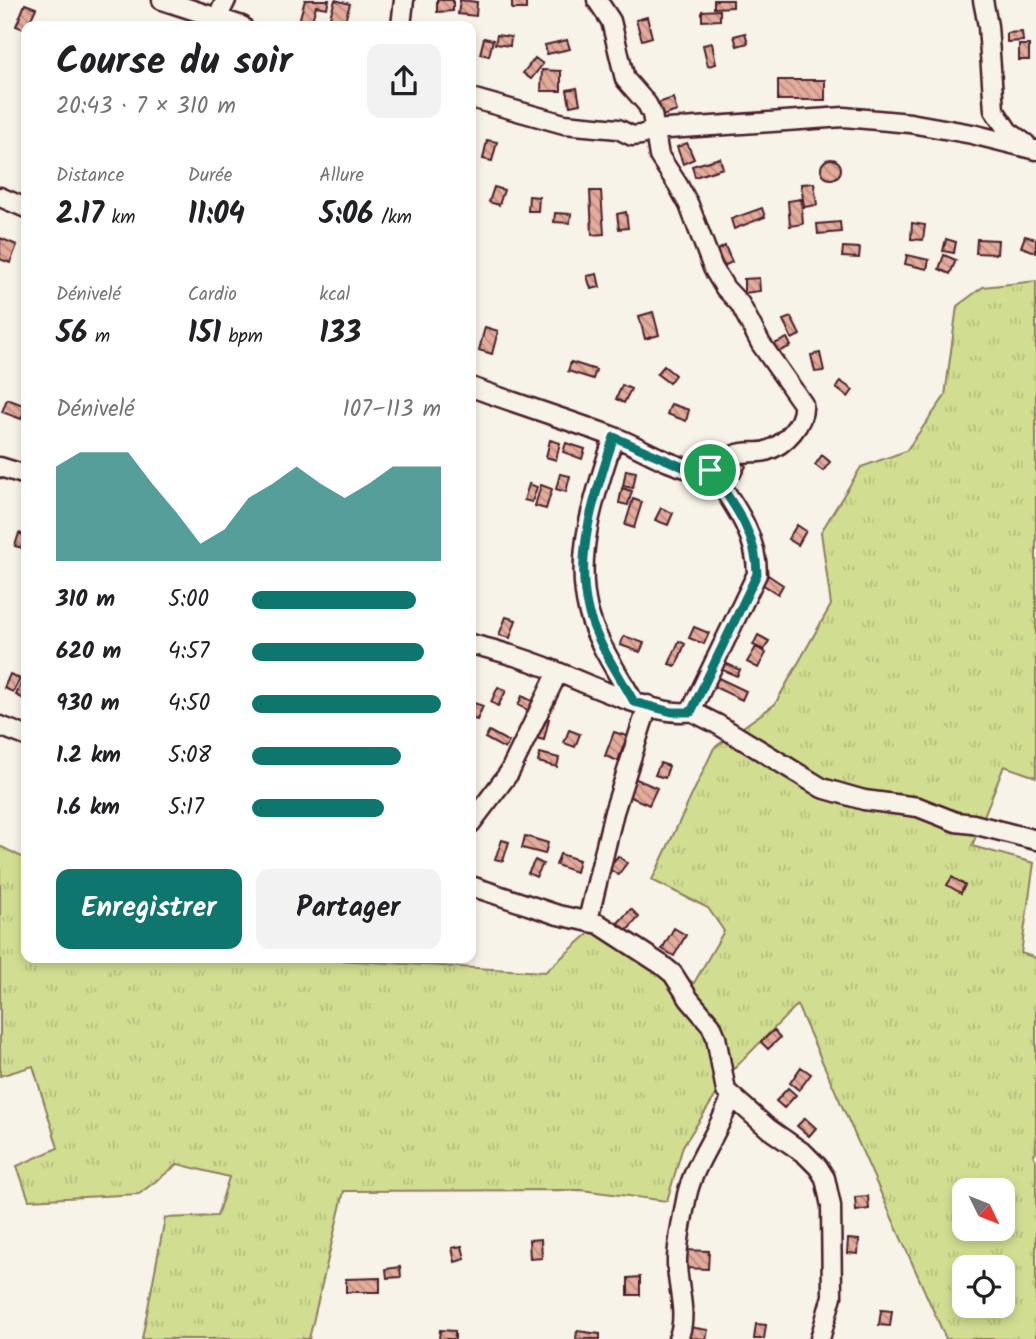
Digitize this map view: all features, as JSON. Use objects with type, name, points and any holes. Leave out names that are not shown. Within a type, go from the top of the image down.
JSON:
[{"type":"street","points":[[162,0],[213,21]]},
{"type":"street","points":[[216,21],[226,0]]},
{"type":"street","points":[[402,21],[404,0]]},
{"type":"street","points":[[476,389],[614,437],[685,468],[710,470],[738,453],[763,452],[773,448],[801,421],[804,413],[803,404],[761,344],[740,304],[725,288],[713,268],[689,205],[659,156],[648,104],[625,79],[611,21],[597,0]]},
{"type":"street","points":[[983,0],[994,110],[1008,131],[1035,150]]},
{"type":"street","points":[[476,99],[564,124],[618,129],[632,136],[653,130],[844,117],[911,123],[972,134],[1035,150]]},
{"type":"street","points":[[0,197],[21,206]]},
{"type":"street","points":[[588,920],[641,703],[598,637],[588,612],[584,588],[590,507],[614,437]]},
{"type":"street","points":[[0,467],[21,473]]},
{"type":"street","points":[[691,712],[757,574],[757,557],[745,523],[710,470]]},
{"type":"street","points":[[476,646],[641,703],[684,713],[691,712],[716,724],[822,788],[864,800],[918,807],[956,822],[1036,840]]},
{"type":"street","points":[[476,816],[509,772],[558,672]]},
{"type":"street","points":[[0,726],[21,734]]},
{"type":"street","points":[[476,888],[558,915],[599,923],[673,974],[689,999],[711,1025],[716,1037],[726,1091],[805,1154],[825,1178],[831,1206],[832,1296],[820,1339]]},
{"type":"street","points":[[678,1339],[682,1331],[683,1311],[677,1260],[687,1196],[690,1183],[715,1136],[731,1097]]},
{"type":"green space","points":[[1036,281],[1036,777],[1004,766],[972,846],[1034,863],[1021,953],[1036,958],[1036,1152],[1033,1155],[1036,1160],[1036,1339],[946,1339],[797,1005],[731,1072],[683,1146],[667,1201],[581,1190],[344,1191],[309,1339],[142,1339],[165,1218],[217,1216],[229,1177],[178,1164],[139,1194],[29,1200],[17,1166],[58,1148],[33,1066],[0,1076],[0,846],[21,856],[21,963],[390,963],[545,972],[594,929],[694,983],[724,931],[708,908],[652,880],[714,748],[775,704],[831,605],[821,532],[861,467],[906,451],[945,396],[957,306],[983,287]]},
{"type":"building","points":[[305,0],[329,0],[327,8],[316,6],[312,21],[299,21]]},
{"type":"building","points":[[335,0],[350,4],[345,21],[329,20]]},
{"type":"building","points":[[437,0],[453,0],[453,11],[437,12]]},
{"type":"building","points":[[460,0],[477,2],[476,16],[458,14]]},
{"type":"building","points":[[512,0],[526,0],[526,9],[512,9]]},
{"type":"building","points":[[714,0],[733,0],[733,7],[714,8]]},
{"type":"building","points":[[25,4],[36,8],[30,21],[21,21],[21,28],[16,26]]},
{"type":"building","points":[[720,10],[720,20],[702,21],[702,11]]},
{"type":"building","points":[[647,17],[652,37],[642,40],[636,20]]},
{"type":"building","points":[[1022,32],[1023,41],[1007,42],[1007,33]]},
{"type":"building","points":[[745,33],[748,43],[737,46],[734,36]]},
{"type":"building","points":[[497,35],[511,37],[510,46],[495,44]]},
{"type":"building","points":[[484,38],[493,40],[489,56],[480,54]]},
{"type":"building","points":[[567,40],[570,49],[547,54],[545,45]]},
{"type":"building","points":[[712,43],[716,64],[708,66],[703,45]]},
{"type":"building","points":[[1019,45],[1029,45],[1029,60],[1019,60]]},
{"type":"building","points":[[535,58],[543,64],[531,79],[523,73]]},
{"type":"building","points":[[542,70],[561,71],[561,91],[541,91]]},
{"type":"building","points":[[778,80],[825,80],[825,100],[778,100]]},
{"type":"building","points":[[577,88],[580,104],[570,106],[567,90]]},
{"type":"building","points":[[673,98],[677,111],[659,117],[655,104]]},
{"type":"building","points":[[487,140],[497,142],[492,161],[483,159]]},
{"type":"building","points":[[687,143],[694,159],[683,164],[677,147]]},
{"type":"building","points":[[720,158],[723,168],[695,177],[692,166]]},
{"type":"building","points":[[831,159],[838,162],[841,169],[838,176],[831,179],[824,176],[821,169],[824,162]]},
{"type":"building","points":[[814,183],[817,205],[804,207],[801,184]]},
{"type":"building","points":[[494,187],[504,190],[499,205],[489,202]]},
{"type":"building","points":[[590,191],[601,191],[604,234],[592,235]]},
{"type":"building","points":[[529,196],[539,197],[538,211],[528,211]]},
{"type":"building","points":[[801,199],[803,224],[790,226],[788,201]]},
{"type":"building","points":[[762,208],[765,217],[734,229],[731,219]]},
{"type":"building","points":[[626,212],[628,228],[619,229],[617,214]]},
{"type":"building","points":[[555,213],[571,214],[570,223],[554,222]]},
{"type":"building","points":[[840,222],[841,232],[818,234],[817,224]]},
{"type":"building","points":[[912,223],[925,225],[923,240],[911,239]]},
{"type":"building","points":[[1025,236],[1036,239],[1036,252],[1021,247]]},
{"type":"building","points":[[0,238],[17,245],[10,263],[0,259]]},
{"type":"building","points":[[946,239],[956,242],[954,253],[943,251]]},
{"type":"building","points":[[977,239],[998,240],[997,254],[976,253]]},
{"type":"building","points":[[725,246],[732,262],[724,266],[716,251]]},
{"type":"building","points":[[843,247],[860,248],[859,258],[842,257]]},
{"type":"building","points":[[907,255],[929,260],[927,269],[905,264]]},
{"type":"building","points":[[944,255],[956,260],[950,274],[939,269]]},
{"type":"building","points":[[597,274],[600,287],[591,289],[587,276]]},
{"type":"building","points":[[759,278],[760,291],[744,293],[744,279]]},
{"type":"building","points":[[653,312],[659,335],[645,339],[639,316]]},
{"type":"building","points":[[791,317],[800,335],[792,339],[783,320]]},
{"type":"building","points":[[485,327],[498,331],[492,354],[479,350]]},
{"type":"building","points":[[787,338],[791,346],[774,354],[770,346]]},
{"type":"building","points":[[820,353],[824,371],[815,372],[811,355]]},
{"type":"building","points":[[571,362],[596,370],[593,379],[568,371]]},
{"type":"building","points":[[664,366],[675,375],[669,383],[657,374]]},
{"type":"building","points":[[840,381],[853,390],[848,397],[836,388]]},
{"type":"building","points":[[622,385],[631,389],[624,403],[616,399]]},
{"type":"building","points":[[7,399],[21,404],[21,419],[2,412]]},
{"type":"building","points":[[671,404],[689,410],[686,421],[667,414]]},
{"type":"building","points":[[550,440],[560,443],[556,460],[546,457]]},
{"type":"building","points":[[566,443],[585,449],[582,459],[563,452]]},
{"type":"building","points":[[822,455],[830,462],[823,471],[815,465]]},
{"type":"building","points":[[738,461],[746,466],[740,478],[732,473]]},
{"type":"building","points":[[626,470],[636,472],[633,488],[623,486]]},
{"type":"building","points":[[560,474],[570,476],[566,492],[556,489]]},
{"type":"building","points":[[529,484],[537,487],[532,502],[524,500]]},
{"type":"building","points":[[541,485],[552,489],[546,509],[535,506]]},
{"type":"building","points":[[622,488],[632,491],[628,505],[619,503]]},
{"type":"building","points":[[633,499],[642,502],[634,528],[625,525]]},
{"type":"building","points":[[661,508],[673,513],[668,525],[655,520]]},
{"type":"building","points":[[797,525],[806,531],[798,545],[788,539]]},
{"type":"building","points":[[19,533],[21,548],[15,546]]},
{"type":"building","points":[[768,575],[783,585],[778,594],[762,584]]},
{"type":"building","points":[[506,617],[516,620],[510,638],[499,635]]},
{"type":"building","points":[[694,627],[709,633],[704,644],[689,638]]},
{"type":"building","points":[[758,635],[769,641],[764,650],[753,645]]},
{"type":"building","points":[[624,636],[644,643],[640,652],[620,645]]},
{"type":"building","points":[[679,641],[685,644],[676,666],[669,664]]},
{"type":"building","points":[[756,647],[766,653],[758,668],[747,662]]},
{"type":"building","points":[[723,662],[740,670],[737,676],[720,669]]},
{"type":"building","points":[[10,674],[20,679],[13,692],[4,688]]},
{"type":"building","points":[[712,675],[746,691],[742,700],[708,684]]},
{"type":"building","points":[[21,684],[21,698],[16,695]]},
{"type":"building","points":[[498,687],[506,691],[498,706],[491,702]]},
{"type":"building","points":[[522,696],[536,703],[531,712],[518,705]]},
{"type":"building","points":[[476,704],[483,706],[476,720]]},
{"type":"building","points":[[542,717],[549,719],[544,740],[536,738]]},
{"type":"building","points":[[569,730],[580,734],[575,747],[564,743]]},
{"type":"building","points":[[489,731],[509,742],[505,749],[485,738]]},
{"type":"building","points":[[614,732],[627,736],[618,761],[605,756]]},
{"type":"building","points":[[540,753],[559,758],[557,767],[538,762]]},
{"type":"building","points":[[660,763],[669,766],[665,778],[655,775]]},
{"type":"building","points":[[634,778],[657,788],[649,805],[626,795]]},
{"type":"building","points":[[525,836],[548,843],[545,854],[522,848]]},
{"type":"building","points":[[502,840],[509,842],[503,861],[495,859]]},
{"type":"building","points":[[560,854],[579,860],[576,872],[556,865]]},
{"type":"building","points":[[618,856],[627,863],[618,875],[608,868]]},
{"type":"building","points":[[535,860],[543,864],[536,877],[528,873]]},
{"type":"building","points":[[952,877],[965,885],[961,893],[947,885]]},
{"type":"building","points":[[631,909],[639,917],[623,935],[614,927]]},
{"type":"building","points":[[674,928],[686,935],[674,956],[662,949]]},
{"type":"building","points":[[774,1030],[780,1038],[768,1049],[761,1042]]},
{"type":"building","points":[[801,1067],[811,1074],[799,1090],[790,1083]]},
{"type":"building","points":[[788,1088],[796,1095],[784,1108],[776,1101]]},
{"type":"building","points":[[805,1118],[816,1128],[809,1136],[797,1126]]},
{"type":"building","points":[[868,1196],[869,1209],[856,1211],[855,1197]]},
{"type":"building","points":[[541,1239],[542,1258],[530,1259],[529,1240]]},
{"type":"building","points":[[848,1239],[859,1240],[858,1254],[847,1253]]},
{"type":"building","points":[[462,1246],[465,1259],[455,1262],[452,1248]]},
{"type":"building","points":[[683,1250],[709,1251],[708,1269],[682,1268]]},
{"type":"building","points":[[400,1267],[401,1277],[387,1278],[386,1269]]},
{"type":"building","points":[[640,1277],[640,1295],[628,1295],[628,1278]]},
{"type":"building","points":[[380,1278],[380,1292],[346,1292],[346,1279]]},
{"type":"building","points":[[881,1310],[892,1311],[890,1326],[879,1325]]},
{"type":"building","points":[[756,1324],[766,1325],[764,1339],[754,1339]]},
{"type":"building","points":[[689,1327],[708,1330],[706,1339],[687,1338]]},
{"type":"building","points":[[440,1330],[455,1331],[455,1339],[439,1339]]},
{"type":"building","points":[[577,1331],[600,1334],[600,1339],[576,1339]]},
{"type":"route","points":[[614,437],[685,468],[710,470],[753,540],[757,574],[696,705],[691,712],[672,712],[634,702],[598,637],[588,612],[584,566],[590,507],[614,437]]}]
